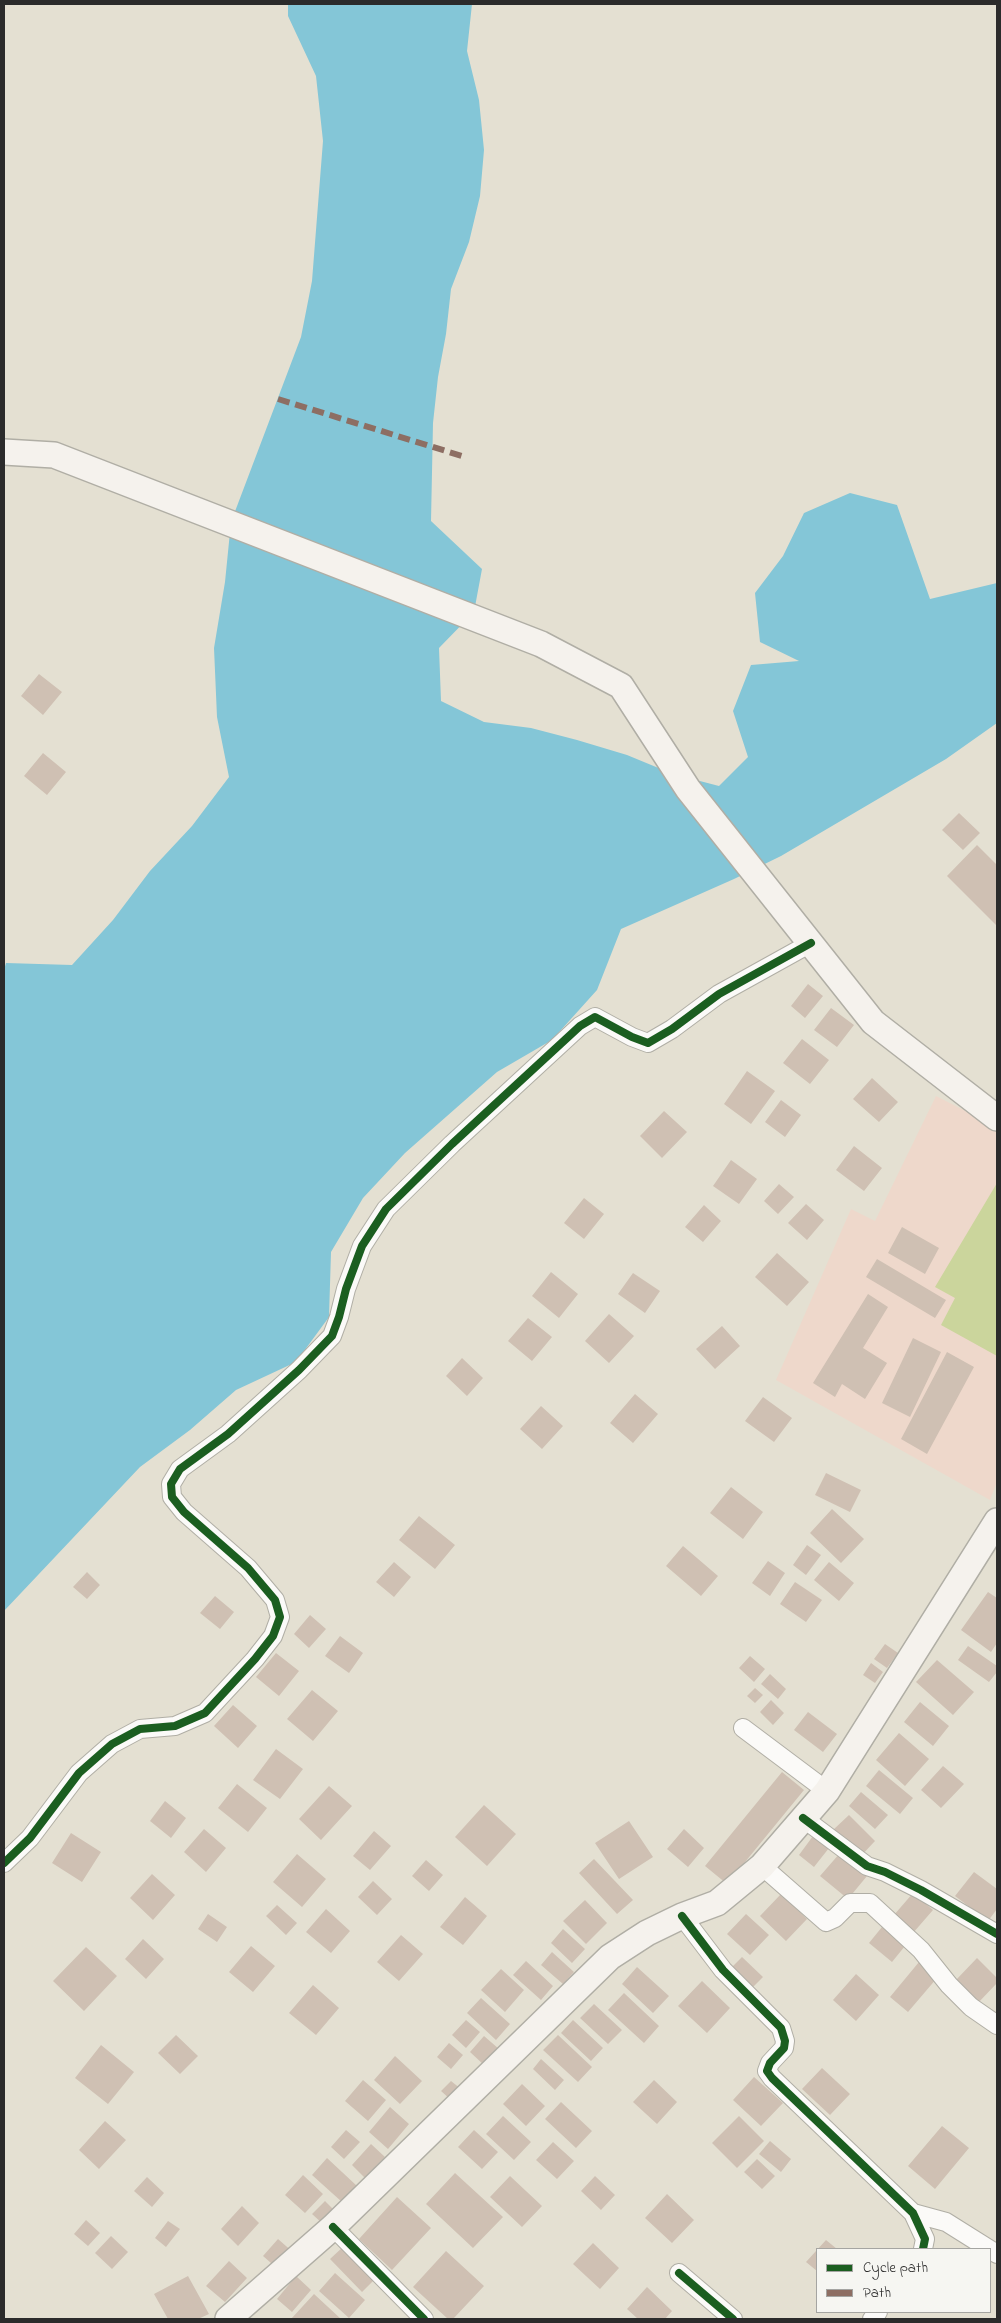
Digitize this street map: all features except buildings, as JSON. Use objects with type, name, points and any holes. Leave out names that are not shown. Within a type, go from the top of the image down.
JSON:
[{"type":"main road","points":[[4,452],[54,455],[541,644],[621,686],[688,789],[873,1022],[997,1118]]},
{"type":"main road","points":[[228,2319],[333,2227],[464,2101],[532,2031],[610,1958],[647,1933],[682,1916],[717,1903],[762,1866],[827,1791],[868,1722],[997,1523]]},
{"type":"street","points":[[4,1863],[30,1838],[79,1773],[112,1744],[140,1729],[175,1726],[205,1713],[273,1636],[280,1617],[275,1600],[248,1568],[184,1512],[172,1497],[171,1484],[180,1469],[228,1434],[299,1370],[332,1336],[339,1318],[346,1289],[362,1246],[386,1209],[452,1144],[580,1026],[595,1017],[632,1038],[648,1043],[672,1029],[719,994],[811,943]]},
{"type":"street","points":[[743,1728],[827,1791]]},
{"type":"street","points":[[804,1818],[867,1866],[886,1872],[921,1890],[997,1934]]},
{"type":"street","points":[[762,1866],[826,1922],[835,1918],[850,1902],[870,1902],[921,1950],[949,1985],[971,2007],[997,2025]]},
{"type":"street","points":[[682,1916],[723,1970],[781,2028],[785,2041],[784,2048],[770,2063],[767,2071],[772,2078],[913,2213],[925,2239],[922,2248]]},
{"type":"street","points":[[913,2213],[946,2222],[987,2248]]},
{"type":"street","points":[[333,2227],[424,2319]]},
{"type":"street","points":[[679,2273],[733,2319]]},
{"type":"shaded area","points":[[936,1096],[997,1127],[997,1482],[990,1500],[776,1380],[851,1209],[875,1221]]},
{"type":"green space","points":[[997,1183],[997,1356],[941,1325],[955,1298],[935,1287]]},
{"type":"water","points":[[288,4],[472,4],[467,51],[479,100],[484,150],[480,196],[469,242],[451,289],[446,334],[438,377],[433,423],[431,521],[482,569],[474,612],[439,648],[441,701],[484,722],[531,728],[577,740],[627,755],[673,774],[719,786],[748,757],[733,711],[751,665],[799,661],[760,642],[755,593],[783,556],[804,513],[850,493],[897,505],[930,599],[997,583],[997,723],[946,759],[781,856],[621,929],[597,990],[552,1040],[497,1072],[405,1153],[363,1198],[331,1252],[329,1317],[296,1362],[236,1390],[190,1430],[140,1467],[4,1611],[4,970],[6,963],[72,965],[113,920],[150,871],[192,826],[229,777],[217,717],[214,648],[225,582],[231,522],[301,337],[312,281],[323,141],[316,76],[288,16]]},
{"type":"marked path","points":[[278,399],[462,456]]},
{"type":"cycle path","points":[[4,1863],[30,1838],[79,1773],[112,1744],[140,1729],[175,1726],[205,1713],[255,1659],[273,1636],[280,1617],[275,1600],[248,1568],[184,1512],[172,1497],[171,1484],[180,1469],[228,1434],[299,1370],[332,1336],[346,1289],[362,1246],[386,1209],[452,1144],[580,1026],[595,1017],[632,1037],[648,1043],[672,1029],[719,994],[811,943]]},
{"type":"cycle path","points":[[803,1818],[867,1866],[885,1872],[921,1890],[997,1934]]},
{"type":"cycle path","points":[[682,1916],[723,1970],[781,2028],[785,2041],[784,2048],[770,2063],[767,2071],[772,2078],[913,2213],[925,2239],[923,2248]]},
{"type":"cycle path","points":[[333,2227],[424,2319]]},
{"type":"cycle path","points":[[679,2273],[733,2319]]}]
